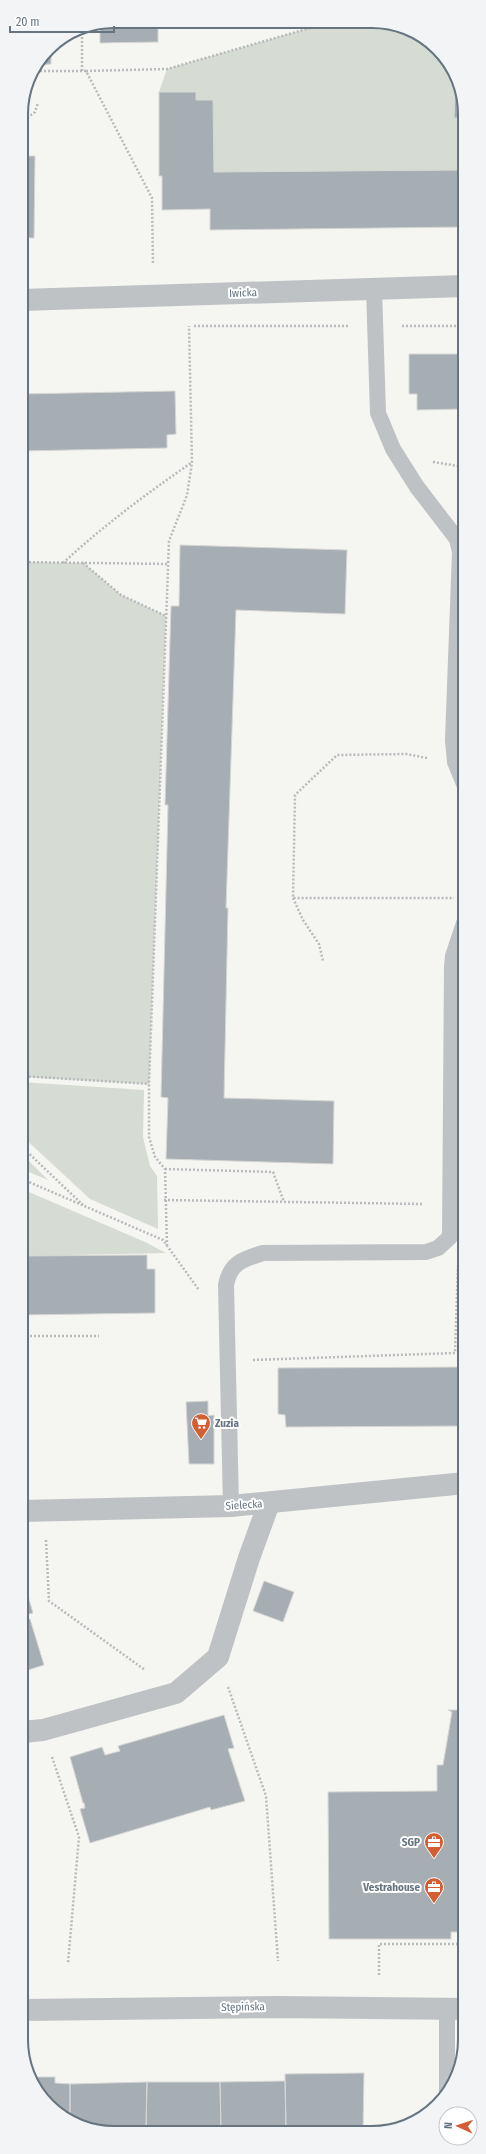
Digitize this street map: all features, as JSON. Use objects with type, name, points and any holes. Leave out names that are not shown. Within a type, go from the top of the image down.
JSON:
[{"type":"street","name":"Iwicka","points":[[28,300],[458,286]]},
{"type":"street","name":"Sielecka","points":[[28,1510],[231,1506],[458,1484]]},
{"type":"street","points":[[32,1731],[176,1693],[218,1657],[249,1558],[269,1503]]},
{"type":"street","name":"Stępińska","points":[[28,2010],[278,2007],[456,2008]]},
{"type":"lane","points":[[374,289],[374,326],[378,412],[393,449],[417,487],[457,539],[458,543]]},
{"type":"lane","points":[[458,606],[453,740],[455,762],[458,769]]},
{"type":"lane","points":[[231,1506],[229,1360],[226,1285],[228,1273],[236,1264],[247,1258],[263,1253],[426,1252],[438,1248],[450,1237],[453,956],[458,941]]},
{"type":"lane","points":[[449,2078],[456,2008]]},
{"type":"path","points":[[40,71],[167,70],[310,28]]},
{"type":"path","points":[[82,35],[82,71]]},
{"type":"path","points":[[86,71],[152,198],[153,264]]},
{"type":"path","points":[[28,118],[35,112],[38,103]]},
{"type":"path","points":[[181,326],[458,326]]},
{"type":"path","points":[[167,1246],[164,1200],[165,1169],[155,1157],[149,1137],[149,1084],[168,541],[187,495],[192,463],[189,326]]},
{"type":"path","points":[[63,563],[91,537],[141,497],[192,463]]},
{"type":"path","points":[[28,562],[168,564]]},
{"type":"path","points":[[84,563],[121,595],[166,616]]},
{"type":"path","points":[[323,961],[319,944],[303,920],[293,898],[295,795],[337,755],[406,754],[455,762]]},
{"type":"path","points":[[293,898],[457,898]]},
{"type":"path","points":[[28,1076],[149,1084]]},
{"type":"path","points":[[28,1152],[85,1206]]},
{"type":"path","points":[[165,1169],[273,1172],[284,1202]]},
{"type":"path","points":[[28,1182],[163,1240],[202,1294]]},
{"type":"path","points":[[164,1200],[450,1204]]},
{"type":"path","points":[[229,1360],[455,1353],[458,1282]]},
{"type":"path","points":[[28,1336],[99,1336]]},
{"type":"path","points":[[44,1510],[49,1601],[176,1693]]},
{"type":"path","points":[[218,1657],[266,1796],[278,1961]]},
{"type":"path","points":[[32,1731],[79,1837],[68,1963]]},
{"type":"path","points":[[379,1975],[378,1944],[458,1944]]},
{"type":"shaded area","points":[[310,28],[378,28],[400,33],[429,49],[437,57],[451,81],[455,91],[454,118],[458,118],[458,170],[214,172],[212,100],[196,100],[195,92],[159,92],[167,69]]},
{"type":"shaded area","points":[[28,562],[83,563],[121,595],[166,616],[149,1084],[28,1077]]},
{"type":"shaded area","points":[[28,1082],[144,1090],[143,1137],[150,1166],[157,1176],[158,1229],[90,1199],[28,1141]]},
{"type":"shaded area","points":[[28,1160],[48,1180],[28,1172]]},
{"type":"shaded area","points":[[28,1192],[145,1242],[166,1253],[28,1256]]},
{"type":"building","points":[[108,28],[158,28],[158,42],[100,43],[100,29]]},
{"type":"building","points":[[51,55],[51,64],[43,65]]},
{"type":"building","points":[[159,92],[196,92],[196,100],[213,100],[214,172],[458,170],[458,227],[210,230],[210,209],[162,210],[162,176],[159,176]]},
{"type":"building","points":[[455,94],[455,94],[458,118],[454,118]]},
{"type":"building","points":[[28,156],[35,156],[34,238],[28,238]]},
{"type":"building","points":[[409,354],[458,354],[458,409],[417,410],[417,394],[409,394]]},
{"type":"building","points":[[175,391],[176,434],[167,435],[167,448],[28,451],[28,394]]},
{"type":"building","points":[[180,545],[347,550],[345,614],[236,610],[226,908],[228,908],[224,1098],[334,1101],[333,1164],[166,1159],[168,1098],[161,1097],[168,805],[165,805],[171,606],[179,606]]},
{"type":"building","points":[[147,1255],[147,1269],[155,1269],[155,1313],[28,1315],[28,1256]]},
{"type":"building","points":[[458,1367],[458,1426],[286,1427],[285,1415],[278,1414],[278,1368]]},
{"type":"building","name":"Zuzia","points":[[208,1401],[208,1416],[214,1415],[214,1464],[189,1464],[186,1402]]},
{"type":"building","points":[[264,1581],[294,1592],[283,1622],[253,1611]]},
{"type":"building","points":[[28,1596],[33,1613],[28,1614]]},
{"type":"building","points":[[28,1619],[30,1619],[44,1665],[28,1670]]},
{"type":"building","points":[[448,1710],[458,1710],[458,1932],[451,1932],[451,1939],[329,1939],[328,1792],[437,1791],[437,1765],[443,1765],[452,1712]]},
{"type":"building","points":[[224,1715],[234,1748],[228,1749],[245,1801],[211,1810],[210,1807],[90,1843],[80,1809],[85,1808],[84,1803],[70,1757],[102,1747],[105,1755],[120,1751],[118,1746]]},
{"type":"building","points":[[364,2073],[363,2126],[286,2126],[285,2074]]},
{"type":"building","points":[[37,2077],[55,2077],[55,2083],[70,2084],[70,2113],[57,2105],[49,2097],[42,2088]]},
{"type":"building","points":[[285,2081],[286,2126],[221,2126],[220,2082]]},
{"type":"building","points":[[147,2082],[220,2082],[221,2126],[146,2126]]},
{"type":"building","points":[[147,2082],[146,2126],[108,2126],[76,2117],[70,2113],[70,2084]]},
{"type":"place","name":"Zuzia","points":[[201,1440]]},
{"type":"place","name":"SGP","points":[[434,1859]]},
{"type":"place","name":"Vestrahouse","points":[[434,1904]]}]
